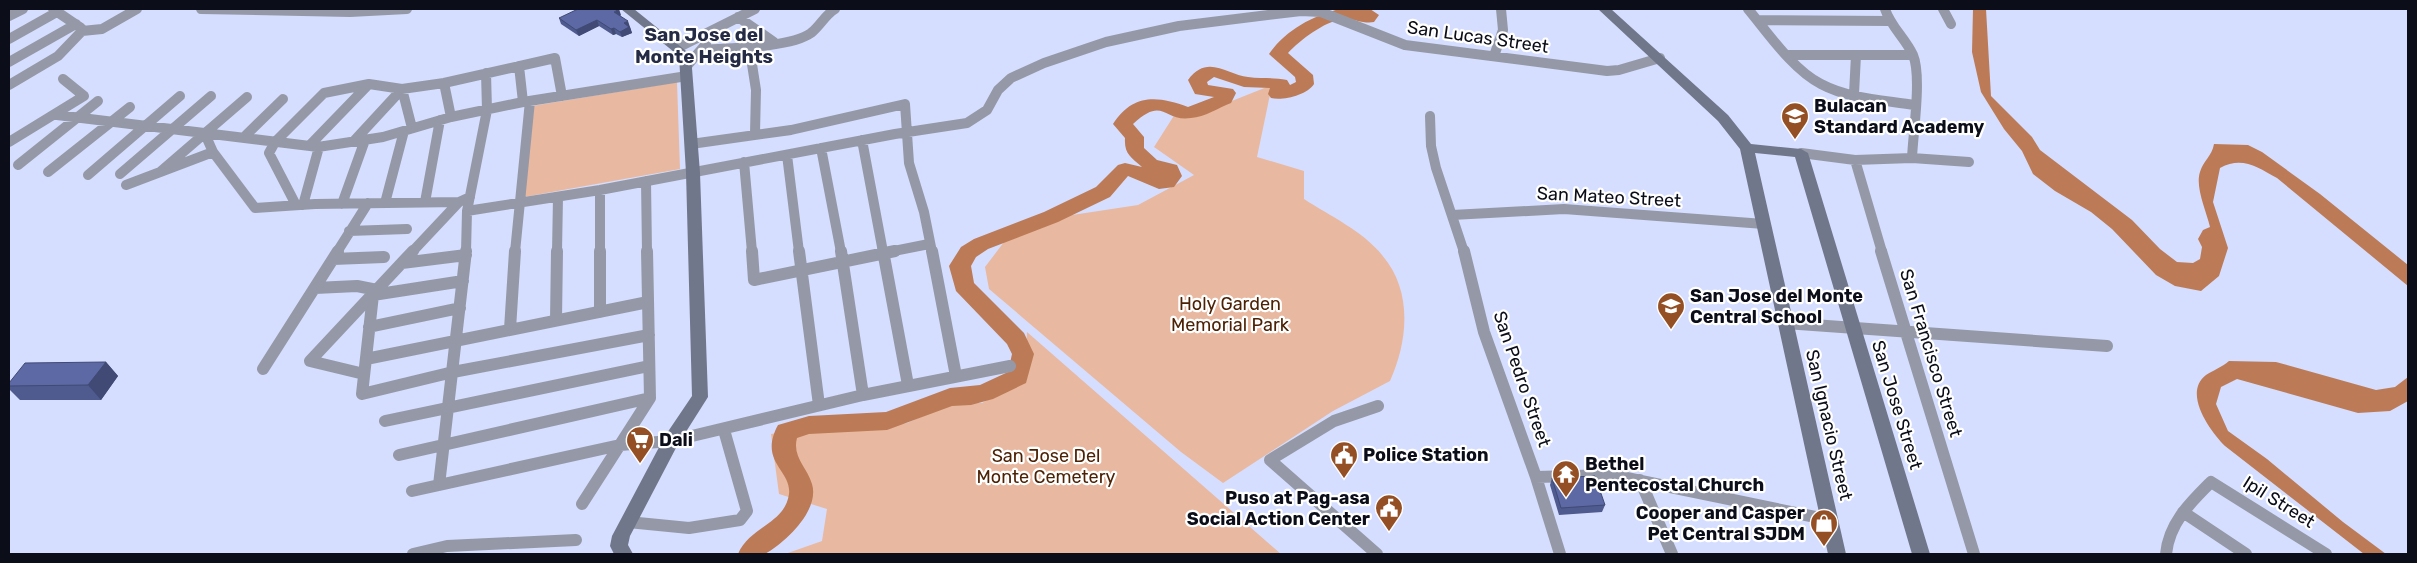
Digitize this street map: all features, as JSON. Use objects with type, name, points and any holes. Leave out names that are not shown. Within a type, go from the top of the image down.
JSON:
[{"type":"main road","points":[[624,554],[619,546],[620,536],[671,441],[700,397],[693,173],[684,55],[627,9]]},
{"type":"main road","name":"San Ignacio Street","points":[[1604,9],[1660,58],[1728,122],[1747,148],[1837,554]]},
{"type":"main road","points":[[1747,148],[1800,153]]},
{"type":"main road","name":"San Jose Street","points":[[1800,153],[1921,554]]},
{"type":"street","points":[[9,16],[23,9]]},
{"type":"street","points":[[9,62],[79,28],[102,29],[137,9]]},
{"type":"street","points":[[201,9],[407,9]]},
{"type":"street","points":[[677,48],[755,9]]},
{"type":"street","points":[[701,50],[794,39],[810,34],[827,13],[834,9]]},
{"type":"street","points":[[1494,56],[1503,30],[1501,9]]},
{"type":"street","points":[[1748,9],[1812,79],[1828,87],[1854,94],[1914,105]]},
{"type":"street","points":[[1885,9],[1889,21],[1913,55],[1918,82],[1914,105],[1912,158]]},
{"type":"street","points":[[1943,9],[1951,24]]},
{"type":"street","points":[[9,38],[55,10],[79,28]]},
{"type":"street","name":"San Lucas Street","points":[[213,152],[255,208],[384,202],[520,204],[646,182],[862,140],[966,123],[987,110],[998,90],[1011,78],[1044,62],[1106,42],[1179,26],[1302,11],[1329,14],[1341,18],[1405,46],[1607,71],[1620,70],[1660,58]]},
{"type":"street","points":[[738,17],[774,42]]},
{"type":"street","points":[[1758,20],[1889,21]]},
{"type":"street","points":[[57,115],[314,146],[365,140],[451,117],[686,71],[720,27]]},
{"type":"street","points":[[9,85],[68,48],[79,28]]},
{"type":"street","points":[[749,45],[756,90],[755,133]]},
{"type":"street","points":[[1789,54],[1913,55]]},
{"type":"street","points":[[1854,94],[1856,55]]},
{"type":"street","points":[[300,205],[270,156],[275,142],[322,95],[369,84],[402,89],[444,83],[555,58],[562,96]]},
{"type":"street","points":[[510,329],[526,102],[519,66]]},
{"type":"street","points":[[439,485],[466,255],[465,203],[486,110],[486,73]]},
{"type":"street","points":[[9,142],[57,115],[84,96],[64,79]]},
{"type":"street","points":[[444,83],[451,117]]},
{"type":"street","points":[[300,205],[314,146],[369,84]]},
{"type":"street","points":[[384,202],[408,130],[402,89]]},
{"type":"street","points":[[354,141],[402,89]]},
{"type":"street","points":[[88,175],[180,96]]},
{"type":"street","points":[[120,174],[211,96]]},
{"type":"street","points":[[160,172],[247,97]]},
{"type":"street","points":[[243,138],[283,99]]},
{"type":"street","points":[[18,165],[98,101]]},
{"type":"street","points":[[691,144],[755,133],[791,130],[906,104],[906,134],[909,163],[924,212],[956,376]]},
{"type":"street","points":[[48,172],[130,107]]},
{"type":"street","name":"San Pedro Street","points":[[1430,116],[1433,153],[1461,239],[1484,332],[1536,477],[1560,554]]},
{"type":"street","points":[[425,202],[440,120]]},
{"type":"street","points":[[126,185],[213,152],[205,134]]},
{"type":"street","points":[[342,204],[365,140]]},
{"type":"street","points":[[862,140],[908,385]]},
{"type":"street","points":[[820,148],[843,262],[863,395]]},
{"type":"street","points":[[1800,153],[1855,160],[1912,158],[1969,162]]},
{"type":"street","points":[[787,155],[819,405]]},
{"type":"street","name":"San Francisco Street","points":[[1855,160],[1905,333],[1974,554]]},
{"type":"street","points":[[744,162],[754,280],[929,244]]},
{"type":"street","points":[[582,504],[650,398],[646,182]]},
{"type":"street","points":[[600,190],[600,312]]},
{"type":"street","points":[[556,320],[558,197]]},
{"type":"street","points":[[263,370],[368,203]]},
{"type":"street","points":[[364,374],[310,361],[402,263],[465,203]]},
{"type":"street","name":"San Mateo Street","points":[[1452,215],[1564,209],[1764,224]]},
{"type":"street","points":[[349,231],[407,229]]},
{"type":"street","points":[[402,263],[466,255]]},
{"type":"street","points":[[333,259],[384,257]]},
{"type":"street","points":[[315,288],[357,286],[375,292],[463,281]]},
{"type":"street","points":[[375,292],[369,327],[362,394],[453,372],[649,335]]},
{"type":"street","points":[[366,359],[648,302]]},
{"type":"street","points":[[369,327],[460,308]]},
{"type":"street","points":[[1785,323],[2107,346]]},
{"type":"street","points":[[385,421],[649,366]]},
{"type":"street","points":[[412,491],[620,445],[671,441],[724,430],[863,395],[1010,366]]},
{"type":"street","points":[[399,455],[650,398]]},
{"type":"street","points":[[1377,554],[1270,460],[1335,419],[1378,406]]},
{"type":"street","points":[[628,522],[689,528],[740,520],[748,511],[724,430]]},
{"type":"street","points":[[1536,477],[1612,475],[1830,520]]},
{"type":"street","points":[[1640,480],[1672,554]]},
{"type":"street","name":"Ipil Street","points":[[2183,512],[2212,482],[2326,554]]},
{"type":"street","points":[[2167,553],[2174,528],[2183,512],[2246,554]]},
{"type":"street","points":[[413,554],[447,546],[576,540]]},
{"type":"green space","points":[[677,82],[680,169],[524,197],[532,106]]},
{"type":"green space","name":"Holy Garden Memorial Park","points":[[1272,85],[1257,157],[1304,171],[1304,199],[1356,231],[1382,255],[1392,269],[1399,284],[1403,300],[1404,333],[1401,350],[1390,381],[1333,411],[1223,483],[1181,452],[989,289],[985,267],[1004,242],[1059,217],[1138,205],[1194,175],[1154,147],[1175,114],[1194,116]]},
{"type":"green space","name":"San Jose Del Monte Cemetery","points":[[1027,332],[1281,554],[785,554],[822,541],[827,509],[779,494],[771,434],[809,428],[860,431],[907,423],[928,414],[940,402],[982,403],[1025,380]]},
{"type":"shaded area","points":[[1973,9],[1986,9],[1991,96],[2032,137],[2040,150],[2132,220],[2160,249],[2177,262],[2193,263],[2200,259],[2202,247],[2198,239],[2203,230],[2210,227],[2200,192],[2199,178],[2201,168],[2214,144],[2248,145],[2262,152],[2320,194],[2408,265],[2408,286],[2277,178],[2249,164],[2242,163],[2235,163],[2220,168],[2213,202],[2228,248],[2219,276],[2201,291],[2175,286],[2156,275],[2112,229],[2091,212],[2055,191],[2033,174],[2022,151],[2004,129],[1981,92],[1972,52]]},
{"type":"shaded area","points":[[2229,361],[2276,362],[2376,390],[2395,387],[2408,377],[2408,401],[2390,411],[2358,413],[2237,379],[2221,387],[2216,404],[2228,431],[2267,459],[2343,522],[2386,554],[2364,554],[2219,440],[2201,412],[2197,392],[2199,383],[2206,375]]},
{"type":"building","points":[[578,9],[619,9],[614,12],[628,21],[624,23],[629,27],[620,32],[614,28],[611,29],[597,20],[576,30],[559,18]]},
{"type":"building","points":[[106,362],[88,385],[9,386],[9,383],[25,363]]},
{"type":"building","points":[[1595,476],[1605,505],[1561,508],[1552,478]]},
{"type":"waterway","points":[[751,554],[759,543],[791,519],[801,496],[798,478],[786,460],[784,452],[786,432],[809,425],[887,421],[950,397],[985,393],[1018,377],[1023,354],[1016,339],[964,286],[960,266],[968,252],[981,244],[1051,217],[1103,192],[1125,169],[1143,174],[1159,183],[1167,182],[1172,176],[1170,169],[1151,165],[1134,150],[1135,137],[1122,124],[1127,119],[1149,105],[1163,104],[1183,112],[1192,113],[1225,99],[1227,93],[1201,90],[1197,80],[1211,72],[1221,73],[1244,82],[1281,84],[1277,94],[1300,88],[1305,84],[1304,75],[1278,54],[1291,39],[1304,29],[1340,14],[1368,18],[1370,15],[1357,9]]},
{"type":"place","name":"Bulacan Standard Academy","points":[[1795,140]]},
{"type":"place","name":"San Jose del Monte Central School","points":[[1671,330]]},
{"type":"place","name":"Dali","points":[[640,464]]},
{"type":"place","name":"Police Station","points":[[1344,479]]},
{"type":"place","name":"Bethel Pentecostal Church","points":[[1566,498]]},
{"type":"place","name":"Puso at Pag-asa Social Action Center","points":[[1389,532]]},
{"type":"place","name":"Cooper and Casper Pet Central SJDM","points":[[1824,547]]},
{"type":"district","name":"San Jose del Monte Heights","points":[[704,45]]}]
